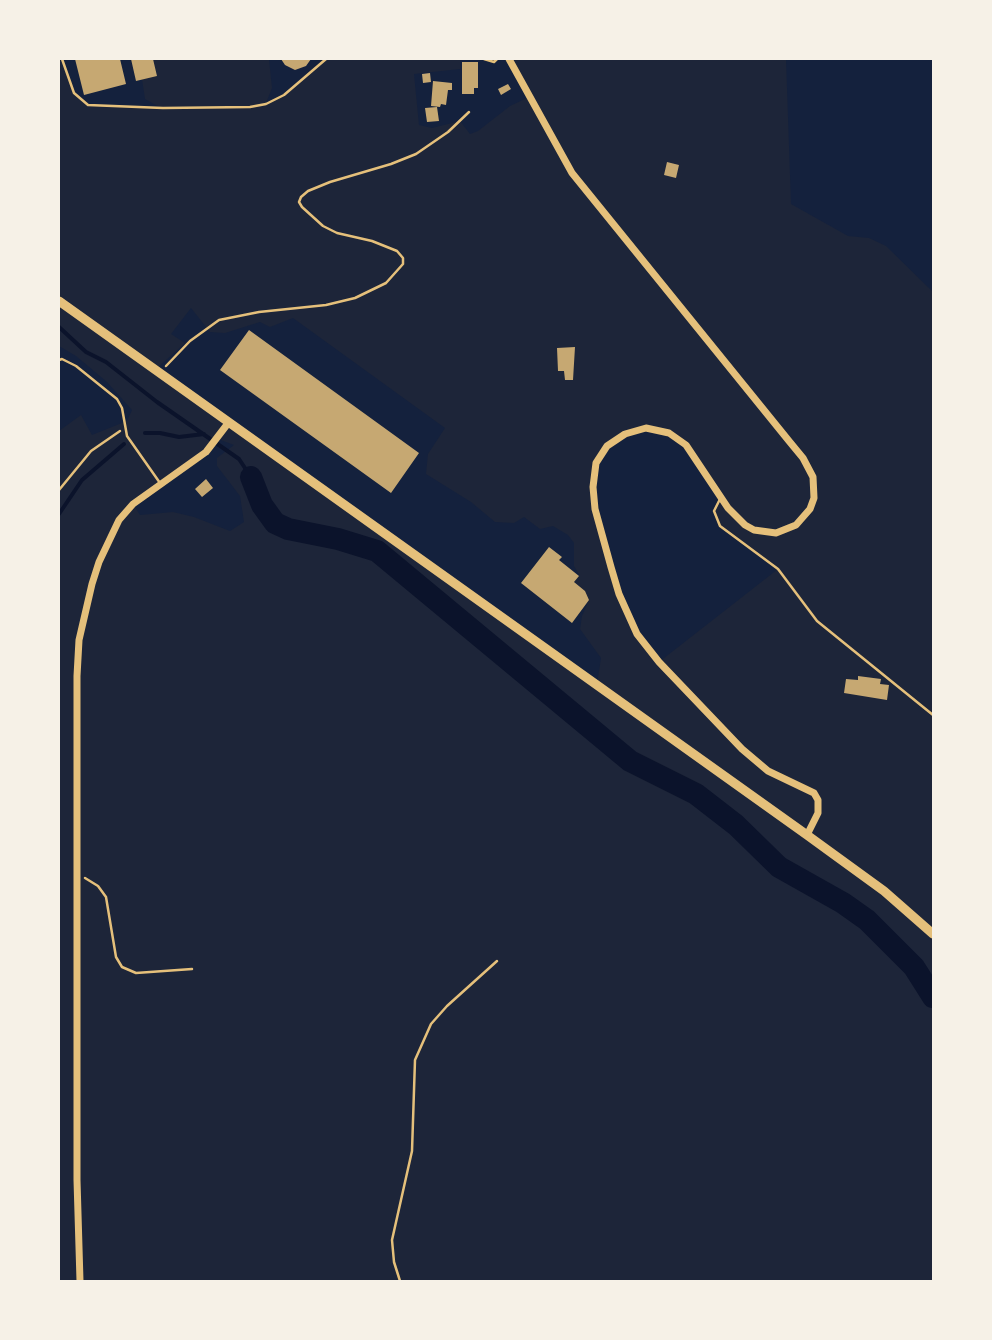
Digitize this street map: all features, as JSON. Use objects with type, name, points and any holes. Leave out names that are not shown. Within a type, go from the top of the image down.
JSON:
[{"type":"main road","points":[[59,301],[807,835],[884,891],[933,934]]},
{"type":"street","points":[[509,59],[572,173],[810,469],[815,487],[814,498],[804,518],[796,525],[776,533],[754,530],[745,524],[721,497],[686,445],[676,436],[658,430],[635,430],[615,439],[601,454],[593,475],[594,504],[603,540],[620,594],[637,634],[659,662],[748,754],[768,771],[814,794],[818,800],[818,813],[807,835]]},
{"type":"street","points":[[80,1281],[77,1180],[77,676],[79,640],[86,605],[99,562],[119,520],[133,504],[206,452],[222,434],[229,422]]},
{"type":"lane","points":[[62,59],[74,93],[88,105],[163,108],[250,107],[266,104],[284,95],[325,59]]},
{"type":"lane","points":[[484,59],[494,62],[497,59]]},
{"type":"lane","points":[[59,360],[62,359],[76,366],[117,399],[124,414],[124,429],[127,436],[160,483]]},
{"type":"lane","points":[[721,497],[714,511],[720,526],[778,569],[817,621],[933,715]]},
{"type":"lane","points":[[400,1281],[394,1262],[392,1240],[412,1150],[415,1060],[431,1024],[447,1006],[497,961]]},
{"type":"path","points":[[160,373],[190,341],[219,320],[345,300],[370,292],[386,283],[403,264],[403,258],[397,251],[372,240],[344,236],[323,226],[302,207],[299,202],[301,197],[308,191],[416,154],[448,132],[469,112]]},
{"type":"path","points":[[59,490],[91,451],[111,435],[124,429]]},
{"type":"path","points":[[77,875],[98,886],[106,897],[116,957],[122,967],[136,972],[192,969]]},
{"type":"shaded area","points":[[59,59],[62,59],[74,93],[88,105],[161,108],[145,99],[142,79],[157,75],[153,59],[269,59],[272,88],[266,103],[275,101],[326,59],[460,59],[460,69],[414,74],[419,125],[432,128],[460,121],[470,134],[478,131],[510,106],[529,97],[509,59],[786,59],[791,204],[848,236],[869,238],[886,246],[933,292],[933,1281],[59,1281],[59,431],[81,415],[92,435],[127,421],[132,410],[107,382],[76,356],[59,346]],"holes":[[[191,308],[210,332],[225,333],[260,322],[270,327],[293,318],[445,428],[428,454],[426,474],[471,502],[495,522],[514,523],[524,517],[540,529],[553,526],[568,535],[574,543],[574,566],[579,575],[574,582],[585,591],[589,600],[582,616],[580,629],[601,658],[597,684],[156,369],[185,343],[171,334]],[[635,430],[676,436],[721,497],[714,511],[720,526],[778,569],[659,662],[627,614],[594,498],[601,454]],[[218,439],[234,445],[217,458],[217,466],[240,496],[244,522],[230,531],[194,517],[173,512],[140,515],[133,504]]]},
{"type":"building","points":[[75,59],[120,59],[126,84],[84,95]]},
{"type":"building","points":[[131,59],[153,59],[157,76],[136,81]]},
{"type":"building","points":[[281,59],[311,59],[306,66],[295,70],[285,65]]},
{"type":"building","points":[[462,62],[478,62],[478,88],[474,88],[474,94],[462,94]]},
{"type":"building","points":[[430,73],[431,82],[423,83],[422,74]]},
{"type":"building","points":[[433,81],[452,83],[452,90],[448,90],[446,105],[441,104],[440,107],[431,106]]},
{"type":"building","points":[[508,84],[511,89],[501,95],[498,89]]},
{"type":"building","points":[[437,107],[439,121],[427,122],[425,108]]},
{"type":"building","points":[[667,162],[679,165],[676,178],[664,175]]},
{"type":"building","points":[[249,330],[419,453],[391,493],[220,370]]},
{"type":"building","points":[[575,347],[573,380],[565,380],[564,371],[558,371],[557,348]]},
{"type":"building","points":[[206,479],[213,488],[202,497],[195,489]]},
{"type":"building","points":[[549,547],[562,557],[559,560],[579,576],[574,582],[585,591],[589,600],[572,623],[521,583]]},
{"type":"building","points":[[858,676],[881,679],[880,684],[889,685],[887,700],[844,693],[846,679],[858,680]]},
{"type":"waterway","points":[[59,327],[86,352],[106,362],[157,402],[239,459],[251,477]]},
{"type":"waterway","points":[[145,433],[160,433],[179,437],[204,434]]},
{"type":"waterway","points":[[59,514],[82,480],[124,444]]},
{"type":"waterway","points":[[251,477],[262,505],[275,523],[288,529],[338,539],[377,551],[630,761],[696,794],[736,825],[779,867],[843,903],[867,920],[914,967],[933,997]]}]
